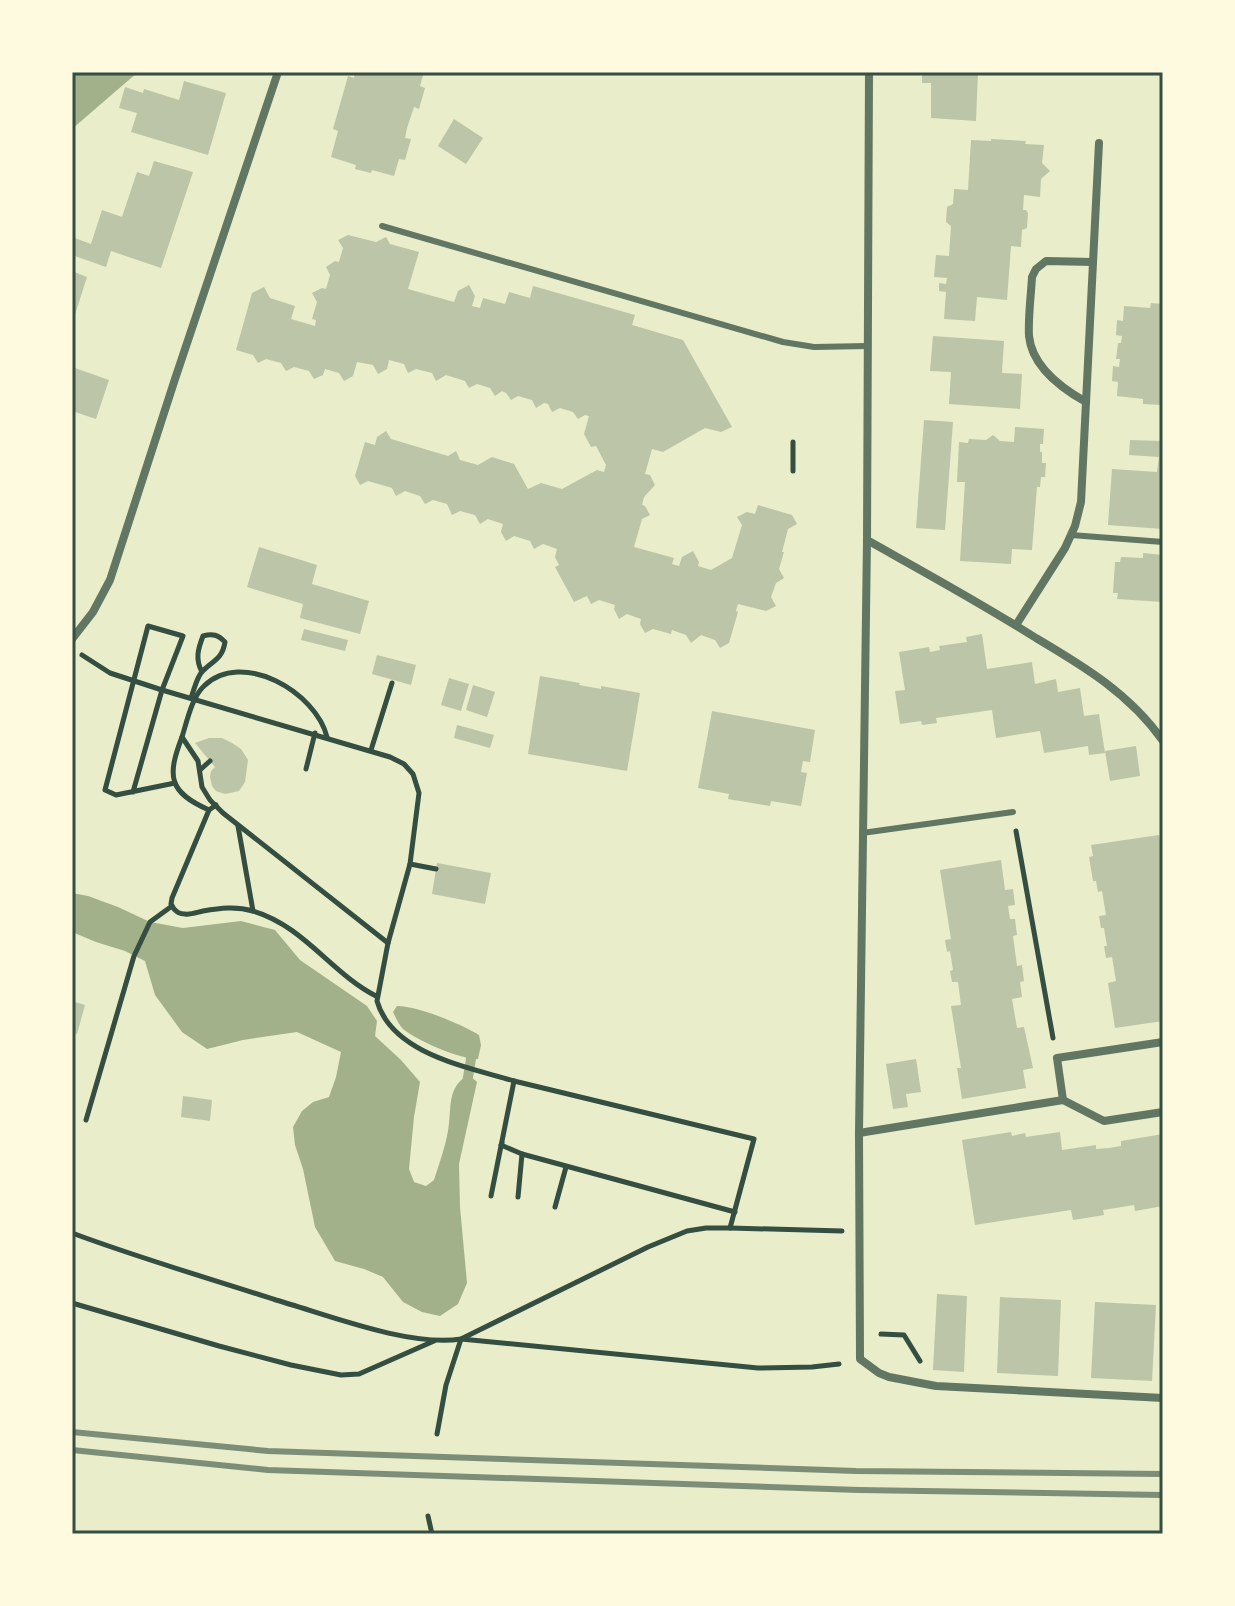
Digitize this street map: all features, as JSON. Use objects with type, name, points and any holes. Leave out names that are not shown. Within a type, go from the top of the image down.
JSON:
[{"type":"street","points":[[72,639],[93,612],[110,580],[278,72]]},
{"type":"street","points":[[869,72],[867,540],[859,1133],[860,1359],[889,1377],[936,1386],[1163,1398]]},
{"type":"street","points":[[1016,625],[1058,561],[1071,535],[1083,485],[1099,143]]},
{"type":"street","points":[[1086,402],[1050,376],[1033,352],[1029,336],[1032,277],[1036,269],[1046,261],[1093,262]]},
{"type":"street","points":[[867,540],[1016,625],[1108,683],[1142,715],[1163,741]]},
{"type":"street","points":[[1063,1100],[1057,1058],[1163,1042]]},
{"type":"street","points":[[859,1133],[1063,1100],[1104,1121],[1163,1112]]},
{"type":"lane","points":[[382,226],[783,342],[814,347],[868,346]]},
{"type":"lane","points":[[1071,535],[1163,542]]},
{"type":"lane","points":[[862,833],[1013,812]]},
{"type":"path","points":[[793,442],[793,471]]},
{"type":"path","points":[[133,792],[162,690],[183,636],[148,626],[105,790],[116,795],[133,792],[175,783]]},
{"type":"path","points":[[202,672],[197,655],[203,636],[211,634],[220,637],[225,642],[224,650],[202,672],[196,684],[173,763],[175,783],[183,795],[209,810]]},
{"type":"path","points":[[72,649],[110,673],[371,750],[404,764],[418,786],[417,817],[410,864],[376,996],[379,1010],[389,1024],[435,1058],[514,1081],[754,1139],[730,1228]]},
{"type":"path","points":[[193,699],[212,679],[228,673],[267,676],[287,686],[312,708],[327,737]]},
{"type":"path","points":[[371,750],[392,683]]},
{"type":"path","points":[[306,769],[315,733]]},
{"type":"path","points":[[182,737],[198,761],[202,787],[216,805],[388,943]]},
{"type":"path","points":[[199,771],[210,761]]},
{"type":"path","points":[[216,805],[209,810],[172,898],[172,906],[177,912],[185,914],[230,908],[253,911],[294,930],[350,980],[376,996]]},
{"type":"path","points":[[1013,812],[1057,1058]]},
{"type":"path","points":[[238,825],[253,911]]},
{"type":"path","points":[[410,864],[436,869]]},
{"type":"path","points":[[86,1120],[134,956],[150,922],[172,906]]},
{"type":"path","points":[[491,1196],[514,1081]]},
{"type":"path","points":[[502,1142],[501,1145],[522,1154],[735,1212]]},
{"type":"path","points":[[518,1197],[522,1154]]},
{"type":"path","points":[[555,1207],[566,1167]]},
{"type":"path","points":[[437,1434],[446,1385],[461,1339],[666,1239],[696,1229],[859,1232]]},
{"type":"path","points":[[72,1233],[135,1256],[344,1321],[435,1341],[461,1339],[758,1368],[823,1366],[860,1359]]},
{"type":"path","points":[[72,1303],[219,1346],[341,1375],[359,1374],[435,1341]]},
{"type":"path","points":[[860,1332],[904,1335],[936,1386]]},
{"type":"path","points":[[428,1516],[432,1534]]},
{"type":"shaded area","points":[[72,72],[138,72],[72,129]]},
{"type":"shaded area","points":[[72,893],[118,907],[150,922],[183,928],[241,921],[275,930],[300,960],[367,1006],[377,1021],[375,1036],[420,1082],[409,1169],[414,1182],[426,1186],[434,1180],[447,1137],[453,1092],[469,1075],[477,1082],[459,1164],[467,1283],[458,1304],[440,1316],[422,1312],[403,1302],[383,1277],[335,1261],[315,1227],[293,1127],[302,1111],[313,1102],[329,1097],[341,1052],[297,1032],[207,1049],[182,1032],[155,995],[145,961],[72,932]]},
{"type":"shaded area","points":[[397,1006],[439,1016],[479,1035],[481,1045],[478,1059],[450,1053],[410,1034],[393,1012]]},
{"type":"building","points":[[355,72],[424,72],[420,86],[425,88],[419,109],[414,107],[407,128],[405,138],[411,139],[405,160],[399,159],[394,176],[355,169],[356,165],[331,157],[338,131],[333,129],[348,76],[354,78]]},
{"type":"building","points":[[922,72],[978,72],[976,121],[931,118],[931,83],[922,83]]},
{"type":"building","points":[[184,81],[226,93],[208,155],[131,132],[137,113],[119,108],[125,87],[143,93],[144,89],[179,100]]},
{"type":"building","points":[[454,119],[483,138],[466,164],[438,146]]},
{"type":"building","points":[[971,140],[1044,145],[1042,163],[1050,171],[1041,179],[1040,197],[1024,195],[1027,228],[1022,230],[1021,247],[1011,246],[1007,300],[977,297],[975,321],[944,319],[946,292],[939,291],[939,283],[946,284],[947,278],[934,277],[936,255],[949,256],[951,226],[946,222],[947,207],[953,204],[954,189],[968,190]]},
{"type":"building","points":[[154,161],[193,172],[161,268],[111,251],[106,267],[72,255],[72,237],[91,244],[102,210],[122,217],[137,172],[149,176]]},
{"type":"building","points":[[348,235],[376,242],[386,237],[390,244],[419,252],[408,289],[454,302],[458,291],[469,285],[475,296],[472,306],[480,308],[483,298],[505,304],[509,292],[530,298],[533,286],[635,315],[632,325],[683,340],[732,427],[721,432],[705,428],[663,452],[652,449],[645,474],[650,475],[655,485],[644,497],[642,505],[650,515],[642,519],[634,547],[674,558],[672,564],[679,566],[682,557],[693,551],[698,566],[711,570],[732,558],[742,525],[737,517],[747,512],[755,514],[758,505],[792,515],[797,524],[788,529],[779,569],[784,578],[776,583],[771,597],[776,606],[766,611],[738,604],[729,643],[720,648],[715,640],[701,635],[691,643],[686,635],[672,630],[671,634],[653,629],[645,633],[641,619],[627,614],[619,619],[615,605],[599,600],[591,604],[587,596],[574,602],[555,567],[559,565],[555,557],[557,549],[543,544],[534,549],[530,541],[514,536],[506,541],[501,532],[503,524],[488,519],[480,524],[475,515],[460,511],[452,515],[447,504],[433,500],[425,504],[420,496],[405,491],[396,496],[392,488],[368,481],[360,485],[355,476],[365,442],[375,445],[377,437],[386,431],[391,439],[448,456],[456,451],[460,460],[478,465],[492,457],[514,464],[528,489],[541,483],[562,489],[597,470],[604,472],[606,465],[596,446],[591,447],[584,434],[589,416],[578,419],[573,412],[560,408],[552,412],[544,403],[536,408],[532,400],[518,396],[511,400],[502,391],[495,396],[490,388],[477,384],[469,388],[465,381],[446,375],[436,381],[432,373],[416,369],[408,373],[404,364],[389,360],[387,369],[378,374],[373,365],[357,362],[353,376],[344,381],[339,373],[325,369],[323,375],[314,379],[309,371],[294,367],[286,371],[281,363],[266,359],[258,363],[253,355],[236,350],[252,293],[264,287],[270,298],[295,306],[291,319],[315,326],[316,320],[312,319],[317,302],[312,293],[326,289],[330,275],[326,267],[339,262],[343,248],[338,240]]},
{"type":"building","points":[[72,271],[87,277],[73,321],[72,321]]},
{"type":"building","points":[[1151,303],[1163,304],[1162,405],[1143,404],[1143,399],[1117,396],[1118,382],[1112,381],[1113,366],[1119,367],[1120,359],[1116,359],[1122,336],[1116,335],[1117,320],[1123,321],[1124,306],[1150,308]]},
{"type":"building","points":[[933,336],[1004,341],[1002,373],[1022,374],[1020,409],[949,404],[951,372],[930,371]]},
{"type":"building","points":[[72,367],[109,380],[96,419],[72,411]]},
{"type":"building","points":[[924,420],[953,422],[945,530],[916,528]]},
{"type":"building","points":[[1015,427],[1044,429],[1040,452],[1042,463],[1046,463],[1045,477],[1041,477],[1040,487],[1037,487],[1032,550],[1012,549],[1011,564],[960,561],[965,482],[957,482],[959,442],[986,440],[993,435],[1000,441],[1014,442]]},
{"type":"building","points":[[1130,440],[1163,441],[1163,529],[1108,525],[1112,469],[1157,472],[1159,457],[1129,455]]},
{"type":"building","points":[[259,547],[317,565],[312,584],[369,601],[360,634],[300,618],[303,604],[247,587]]},
{"type":"building","points":[[1143,553],[1163,555],[1163,602],[1117,599],[1118,593],[1113,593],[1115,562],[1120,562],[1121,557],[1143,558]]},
{"type":"building","points":[[304,629],[348,640],[345,651],[301,640]]},
{"type":"building","points":[[982,634],[987,669],[1032,662],[1035,684],[1056,679],[1058,692],[1080,688],[1084,716],[1099,714],[1105,753],[1089,755],[1088,746],[1044,753],[1040,731],[996,738],[992,710],[936,718],[937,723],[922,725],[921,721],[900,724],[895,691],[905,690],[899,652],[929,647],[930,652],[940,650],[939,646],[967,642],[966,637]]},
{"type":"building","points":[[377,655],[416,665],[411,685],[372,674]]},
{"type":"building","points":[[540,676],[601,689],[601,686],[640,693],[627,771],[528,754]]},
{"type":"building","points":[[449,678],[469,684],[461,711],[441,705]]},
{"type":"building","points":[[473,685],[495,692],[487,717],[466,710]]},
{"type":"building","points":[[712,711],[815,730],[810,762],[803,761],[801,772],[807,773],[801,806],[771,801],[770,806],[728,799],[729,794],[698,788]]},
{"type":"building","points":[[457,725],[494,735],[490,748],[454,738]]},
{"type":"building","points":[[222,738],[232,743],[241,749],[248,760],[245,782],[239,791],[225,794],[212,786],[210,777],[215,767],[195,743]]},
{"type":"building","points":[[1136,746],[1140,776],[1110,781],[1105,751]]},
{"type":"building","points":[[1159,835],[1163,851],[1163,1021],[1115,1028],[1108,983],[1116,981],[1112,957],[1106,958],[1104,928],[1101,928],[1099,916],[1106,915],[1102,891],[1098,892],[1096,881],[1093,881],[1089,857],[1093,856],[1091,845]]},
{"type":"building","points":[[1001,860],[1005,890],[1013,889],[1015,905],[1008,906],[1010,919],[1015,919],[1017,935],[1013,936],[1017,966],[1022,965],[1024,981],[1020,982],[1022,997],[1012,999],[1017,1028],[1024,1027],[1033,1068],[1023,1070],[1026,1088],[962,1099],[957,1068],[961,1068],[951,1006],[961,1005],[958,982],[952,982],[950,951],[947,952],[945,940],[951,939],[940,870]]},
{"type":"building","points":[[437,863],[491,873],[485,904],[432,894]]},
{"type":"building","points":[[72,1001],[85,1005],[77,1034],[72,1032]]},
{"type":"building","points":[[916,1059],[921,1092],[906,1094],[908,1107],[893,1109],[886,1064]]},
{"type":"building","points":[[183,1096],[212,1100],[210,1121],[181,1117]]},
{"type":"building","points":[[1011,1132],[1012,1136],[1025,1133],[1026,1137],[1060,1132],[1062,1150],[1096,1145],[1096,1149],[1109,1148],[1121,1146],[1121,1141],[1163,1134],[1163,1206],[1135,1211],[1134,1205],[1103,1210],[1104,1215],[1073,1220],[1071,1210],[975,1225],[962,1140]]},
{"type":"building","points":[[937,1294],[967,1296],[964,1372],[933,1370]]},
{"type":"building","points":[[1000,1297],[1061,1300],[1058,1376],[997,1373]]},
{"type":"building","points":[[1095,1302],[1156,1305],[1152,1381],[1091,1378]]},
{"type":"waterway","points":[[466,1089],[471,1059],[469,1045]]},
{"type":"railway","points":[[72,1432],[268,1451],[856,1471],[1163,1474]]},
{"type":"railway","points":[[72,1450],[268,1470],[859,1490],[1163,1495]]}]
